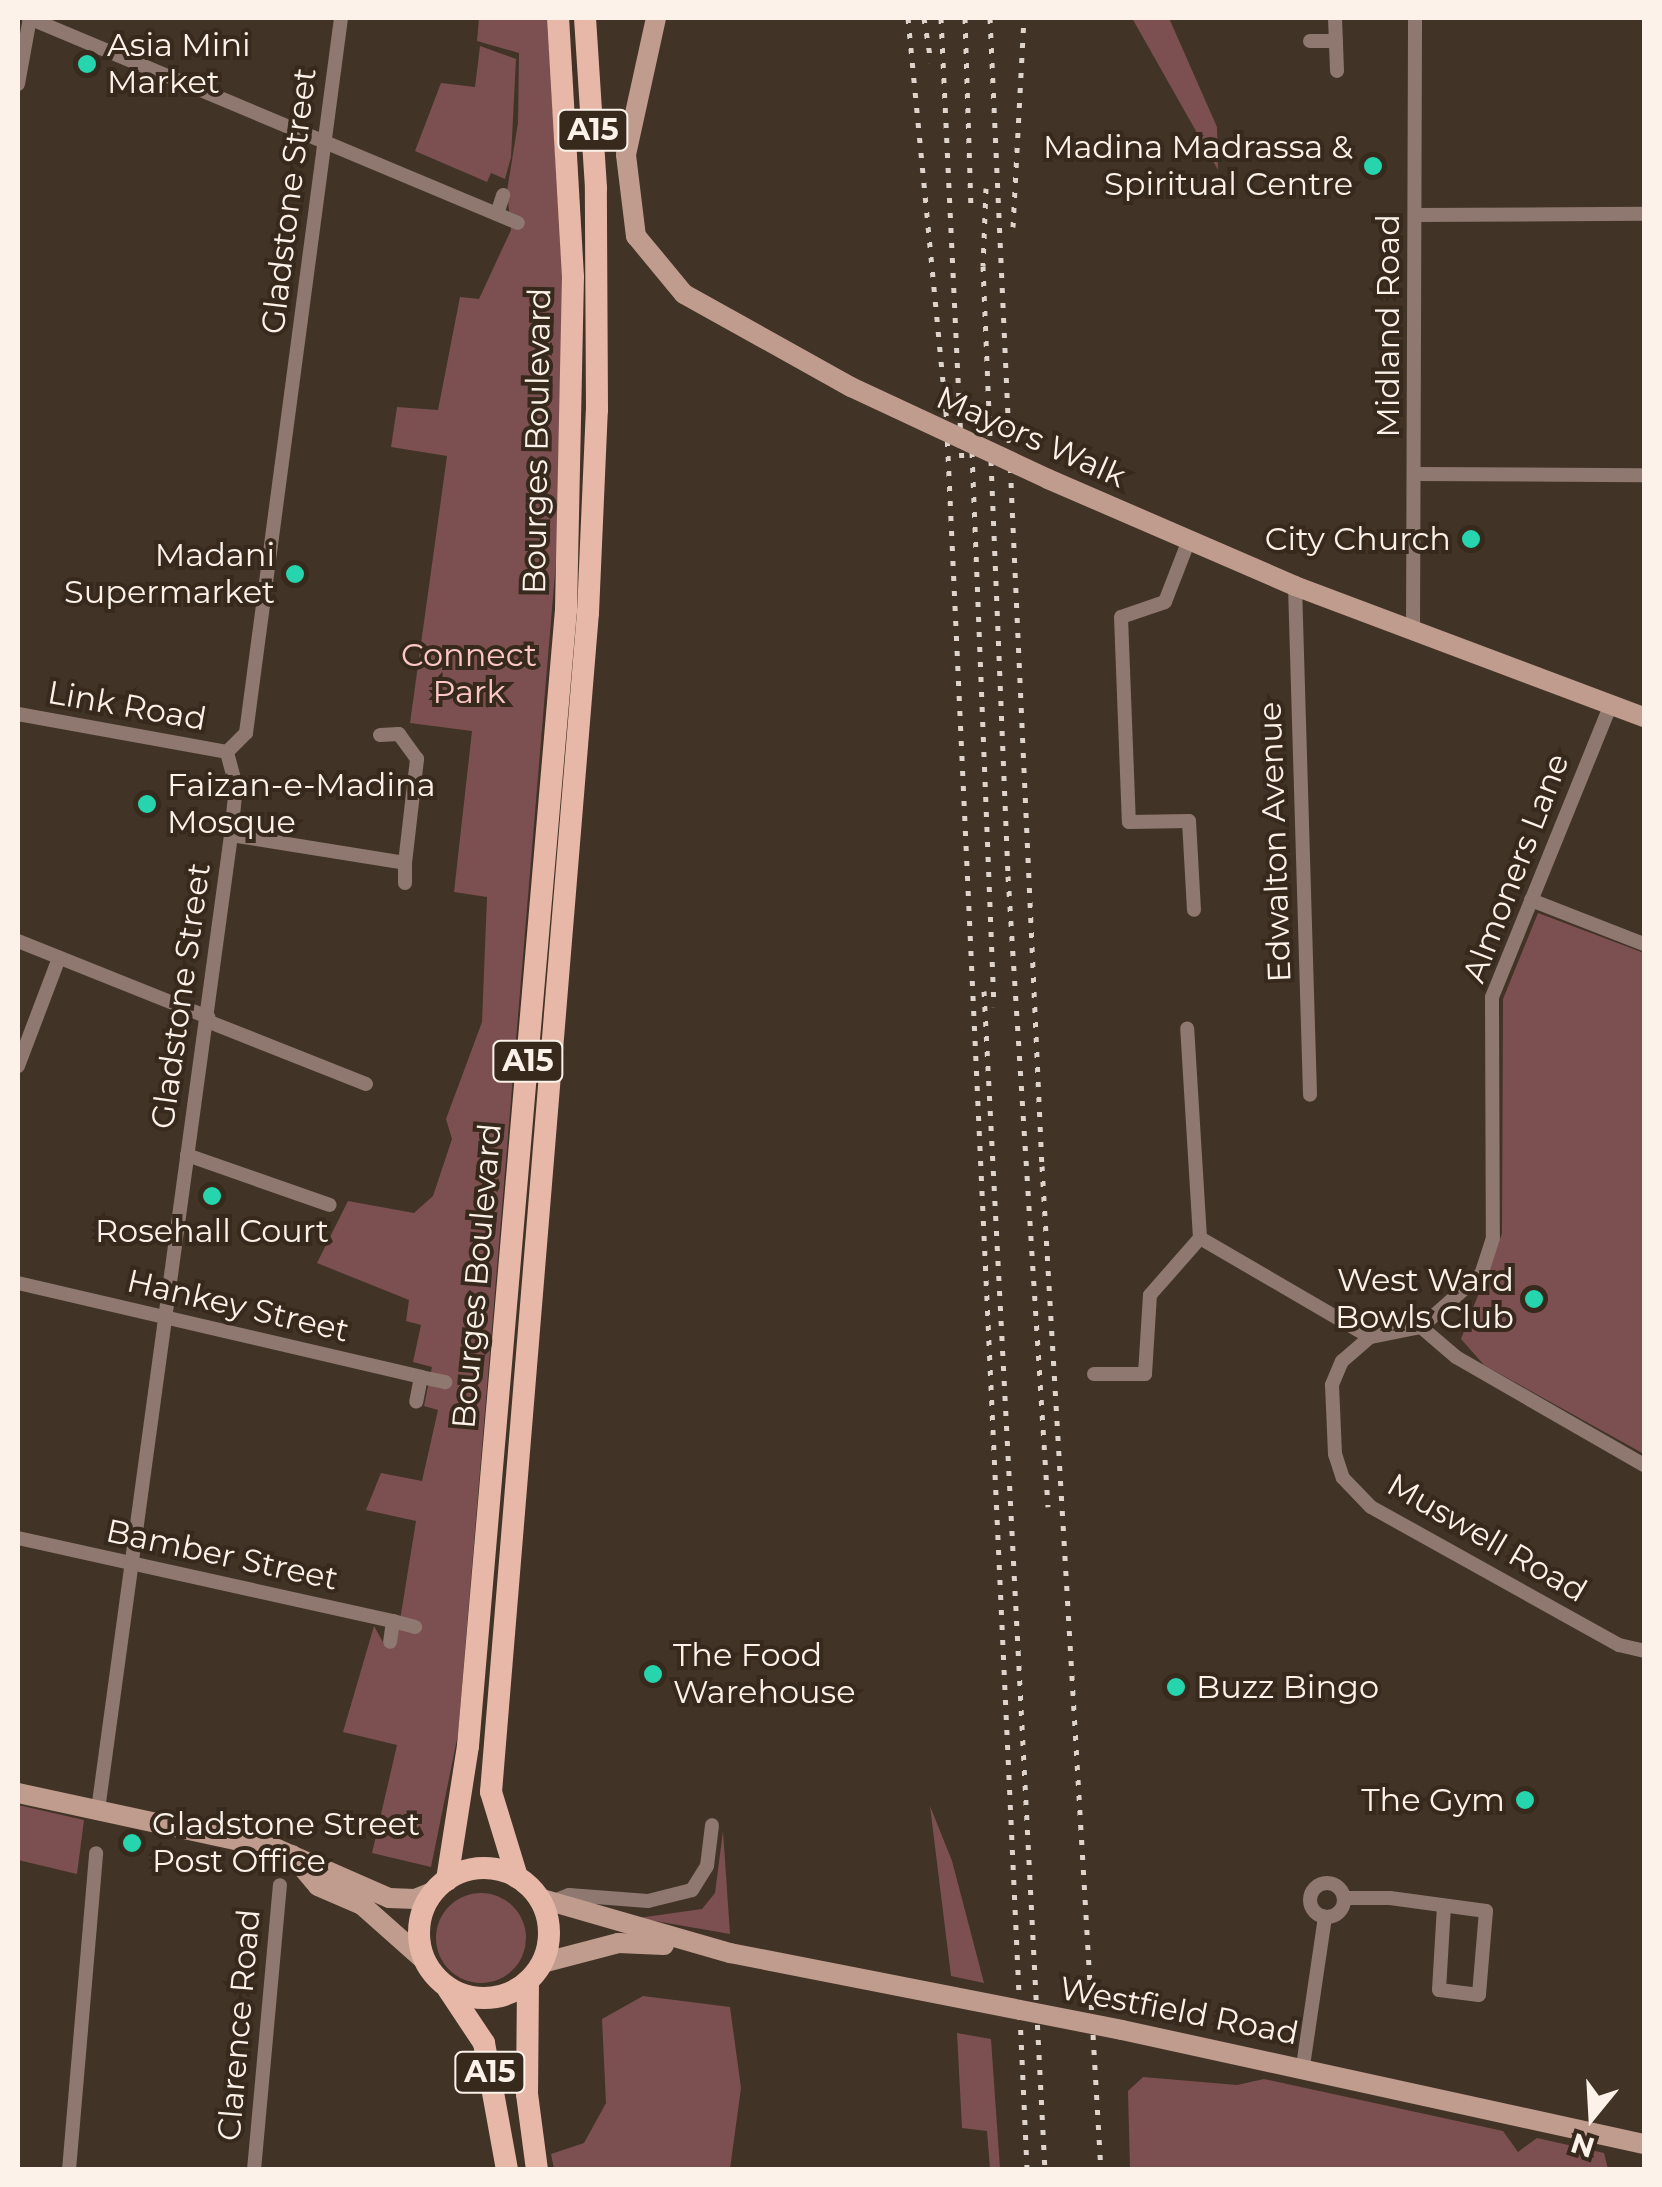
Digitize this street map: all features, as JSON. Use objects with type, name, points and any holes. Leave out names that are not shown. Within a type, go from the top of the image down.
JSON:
[{"type":"main road","name":"Bourges Boulevard","points":[[440,1886],[468,1746],[566,610],[574,277],[558,18]]},
{"type":"main road","name":"Bourges Boulevard","points":[[517,1878],[491,1792],[591,557],[596,188],[586,18]]},
{"type":"main road","points":[[440,1886],[481,1868],[517,1878],[546,1900]]},
{"type":"main road","name":"A15","points":[[440,1886],[419,1925],[425,1961],[484,2043],[506,2170]]},
{"type":"main road","name":"A15","points":[[537,2170],[527,2094],[535,1972],[548,1919],[546,1900]]},
{"type":"main road","points":[[446,1986],[488,1998],[535,1972]]},
{"type":"street","points":[[18,84],[30,18],[324,138],[518,223]]},
{"type":"street","name":"Gladstone Street","points":[[98,1810],[231,835],[236,786],[227,752],[246,732],[341,18]]},
{"type":"street","name":"Mayors Walk","points":[[656,18],[626,154],[636,236],[684,294],[851,388],[1048,479],[1295,586],[1644,717]]},
{"type":"street","points":[[1335,18],[1337,71]]},
{"type":"street","name":"Midland Road","points":[[1413,633],[1415,18]]},
{"type":"street","points":[[1310,41],[1336,41]]},
{"type":"street","points":[[497,214],[504,195]]},
{"type":"street","points":[[1415,215],[1644,214]]},
{"type":"street","points":[[1416,474],[1644,475]]},
{"type":"street","points":[[1189,540],[1165,602],[1121,617],[1129,822],[1189,820],[1194,910]]},
{"type":"street","name":"Edwalton Avenue","points":[[1295,586],[1310,1095]]},
{"type":"street","name":"Almoners Lane","points":[[1421,1327],[1481,1274],[1493,1238],[1492,997],[1611,704]]},
{"type":"street","name":"Link Road","points":[[18,714],[227,752]]},
{"type":"street","points":[[380,735],[400,734],[417,759],[405,883]]},
{"type":"street","points":[[231,835],[405,862]]},
{"type":"street","points":[[1531,900],[1644,944]]},
{"type":"street","points":[[18,941],[366,1084]]},
{"type":"street","points":[[18,1066],[60,958]]},
{"type":"street","points":[[1094,1374],[1145,1374],[1150,1296],[1200,1238],[1187,1028]]},
{"type":"street","points":[[188,1155],[330,1205]]},
{"type":"street","points":[[1200,1238],[1370,1337],[1421,1327],[1456,1356],[1644,1465]]},
{"type":"street","name":"Hankey Street","points":[[18,1283],[445,1382]]},
{"type":"street","name":"Muswell Road","points":[[1370,1337],[1342,1360],[1332,1385],[1335,1454],[1344,1478],[1371,1508],[1619,1645],[1644,1650]]},
{"type":"street","points":[[416,1402],[421,1377]]},
{"type":"street","name":"Bamber Street","points":[[18,1538],[416,1627]]},
{"type":"street","points":[[390,1642],[394,1621]]},
{"type":"street","points":[[18,1793],[291,1854],[389,1898],[415,1899],[440,1886]]},
{"type":"street","points":[[546,1900],[569,1895],[648,1901],[692,1890],[707,1866],[712,1825]]},
{"type":"street","points":[[69,2170],[96,1853]]},
{"type":"street","points":[[291,1854],[318,1886],[362,1905],[425,1961]]},
{"type":"street","points":[[1325,1917],[1310,1905],[1318,1885],[1338,1886],[1345,1898]]},
{"type":"street","name":"Clarence Road","points":[[254,2170],[280,1886]]},
{"type":"street","points":[[1345,1898],[1444,1906],[1486,1911],[1479,1995],[1439,1990],[1444,1906]]},
{"type":"street","points":[[1325,1917],[1339,1913],[1345,1898]]},
{"type":"street","name":"Westfield Road","points":[[546,1900],[701,1947],[1303,2066],[1643,2140]]},
{"type":"street","points":[[1303,2066],[1325,1917]]},
{"type":"street","name":"Westfield Road","points":[[535,1972],[618,1944],[701,1947]]},
{"type":"green space","name":"Connect Park","points":[[479,18],[549,18],[563,256],[558,537],[458,1734],[431,1867],[372,1853],[397,1745],[343,1732],[374,1626],[384,1644],[396,1645],[416,1521],[366,1510],[381,1473],[422,1481],[438,1410],[424,1406],[432,1367],[413,1362],[421,1325],[406,1321],[409,1300],[317,1263],[348,1201],[414,1213],[433,1196],[452,1139],[446,1119],[482,1022],[487,897],[454,892],[472,731],[410,723],[447,456],[391,447],[397,407],[438,410],[460,297],[479,299],[511,230],[507,191],[518,123],[519,53],[477,41]]},
{"type":"green space","points":[[1132,18],[1169,18],[1217,127],[1218,170]]},
{"type":"green space","points":[[480,46],[516,59],[511,157],[505,179],[491,173],[487,182],[415,151],[441,83],[475,87]]},
{"type":"green space","points":[[1538,913],[1644,953],[1644,1454],[1484,1365],[1461,1339],[1502,1234],[1503,999]]},
{"type":"green space","points":[[18,1805],[84,1820],[77,1874],[18,1860]]},
{"type":"green space","points":[[930,1806],[952,1861],[984,1983],[951,1976]]},
{"type":"green space","points":[[723,1831],[730,1934],[638,1918],[702,1909],[715,1893]]},
{"type":"green space","points":[[481,1893],[498,1896],[513,1906],[523,1921],[523,1955],[513,1970],[498,1980],[481,1983],[464,1980],[449,1970],[439,1955],[436,1938],[439,1921],[449,1906],[464,1896]]},
{"type":"green space","points":[[643,1996],[730,2007],[741,2088],[730,2169],[554,2169],[551,2154],[584,2143],[606,2103],[602,2019]]},
{"type":"green space","points":[[957,2033],[991,2039],[1000,2169],[990,2169],[987,2131],[962,2128]]},
{"type":"green space","points":[[1143,2077],[1237,2085],[1264,2079],[1503,2131],[1518,2152],[1537,2138],[1604,2153],[1608,2169],[1130,2169],[1128,2091]]},
{"type":"railway","points":[[908,18],[946,411],[1027,2170]]},
{"type":"railway","points":[[924,18],[931,62]]},
{"type":"railway","points":[[941,18],[962,467]]},
{"type":"railway","points":[[965,18],[971,211]]},
{"type":"railway","points":[[990,18],[1042,1166],[1101,2170]]},
{"type":"railway","points":[[1013,227],[1024,18]]},
{"type":"railway","points":[[986,188],[983,266],[1008,876],[1048,1507]]},
{"type":"railway","points":[[972,452],[994,1007]]},
{"type":"railway","points":[[984,991],[1045,2170]]},
{"type":"place","name":"Asia Mini Market","points":[[87,64]]},
{"type":"place","name":"Madina Madrassa & Spiritual Centre","points":[[1373,166]]},
{"type":"place","name":"City Church","points":[[1471,539]]},
{"type":"place","name":"Madani Supermarket","points":[[295,574]]},
{"type":"place","name":"Faizan-e-Madina Mosque","points":[[147,804]]},
{"type":"place","name":"Rosehall Court","points":[[212,1196]]},
{"type":"place","name":"West Ward Bowls Club","points":[[1534,1299]]},
{"type":"place","name":"The Food Warehouse","points":[[653,1674]]},
{"type":"place","name":"Buzz Bingo","points":[[1176,1687]]},
{"type":"place","name":"The Gym","points":[[1525,1800]]},
{"type":"place","name":"Gladstone Street Post Office","points":[[132,1843]]}]
